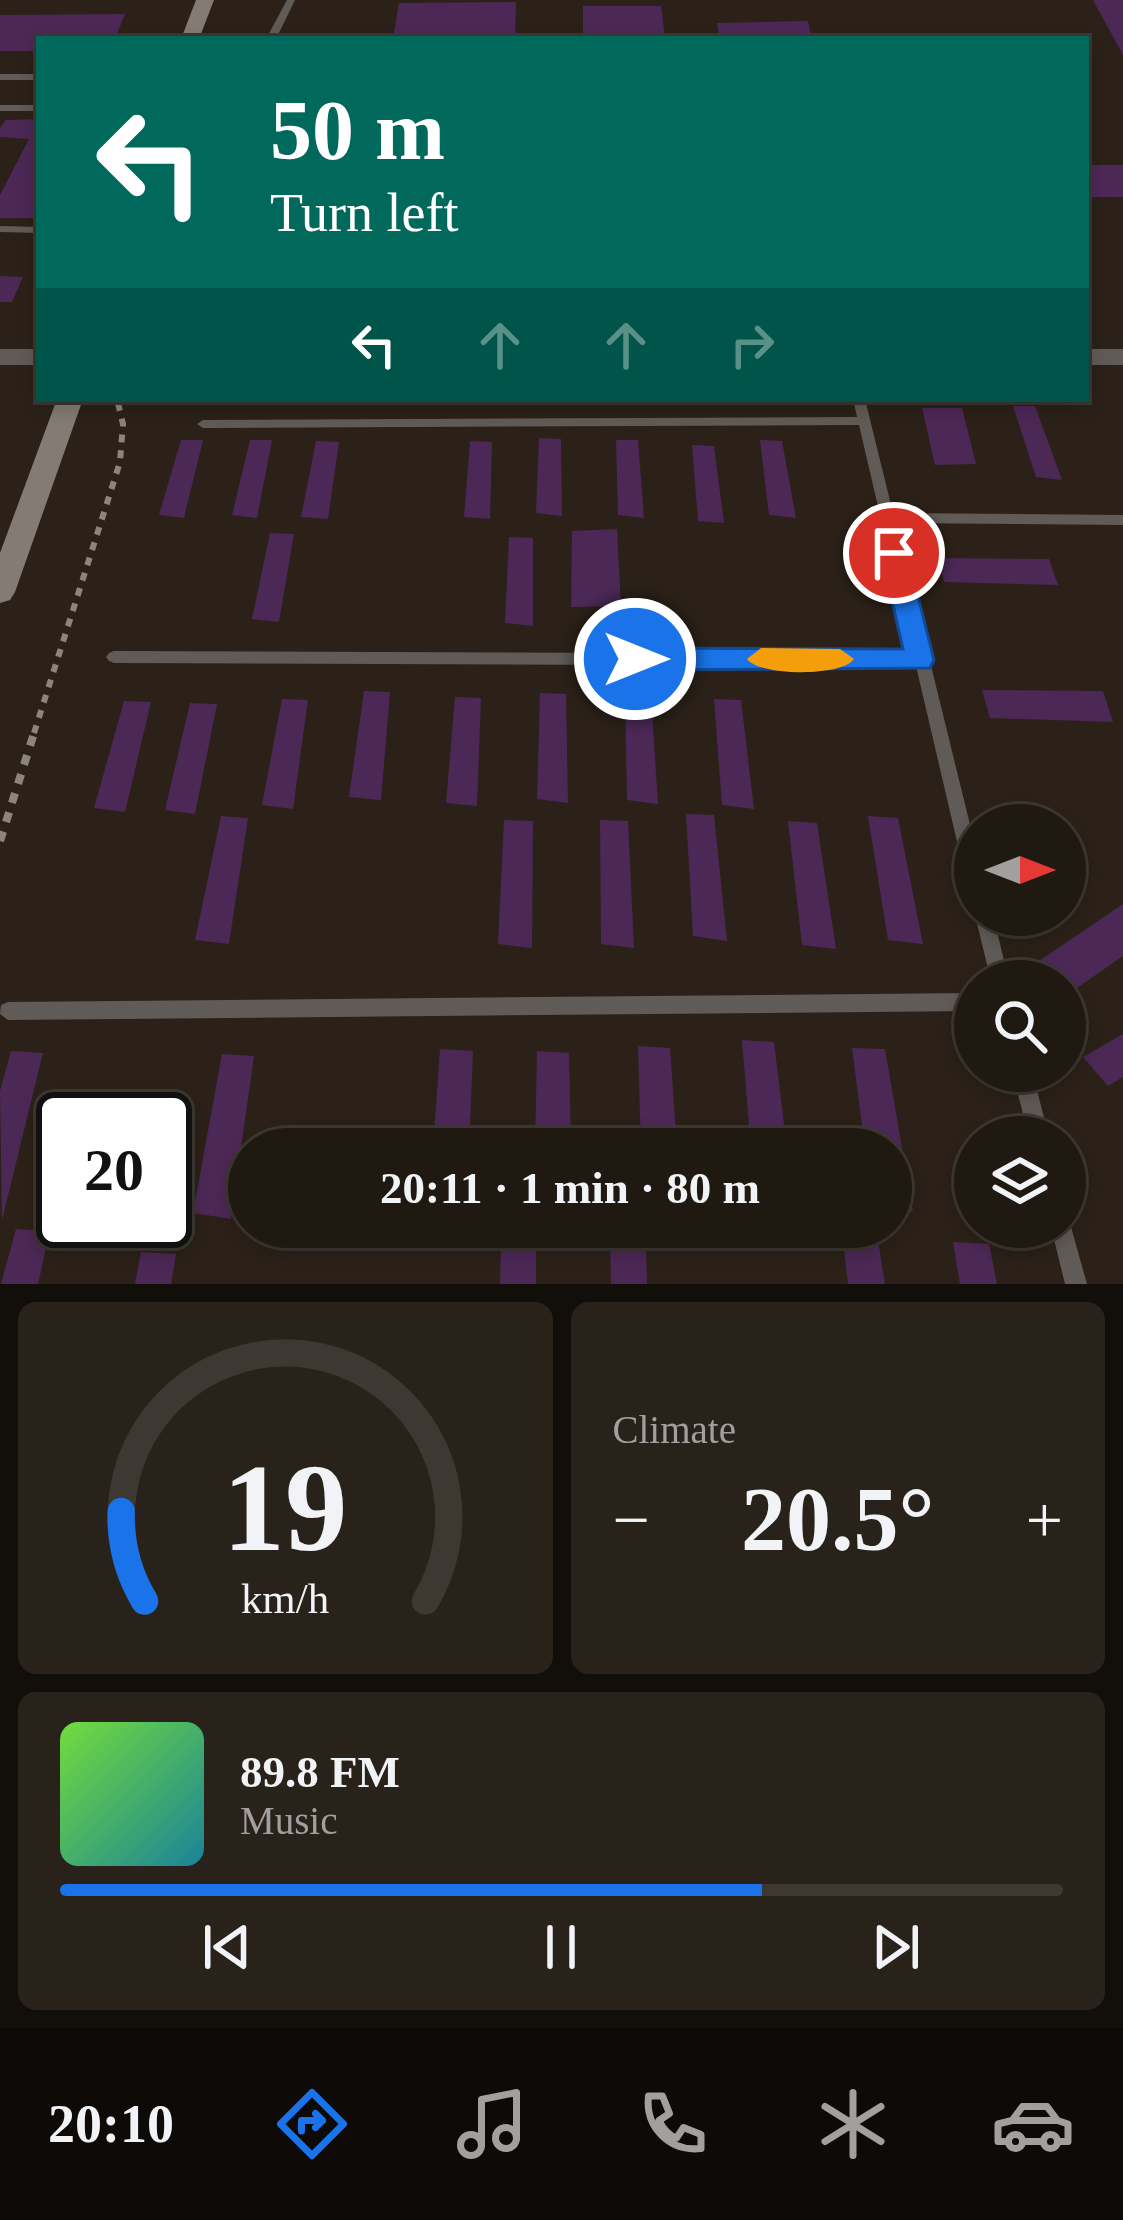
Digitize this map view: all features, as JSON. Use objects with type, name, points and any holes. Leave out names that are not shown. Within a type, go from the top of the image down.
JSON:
[{"type":"main road","points":[[191,36],[205,0]]},
{"type":"main road","points":[[0,592],[11,531],[69,402]]},
{"type":"street","points":[[0,357],[36,357]]},
{"type":"street","points":[[1089,357],[1123,358]]},
{"type":"lane","points":[[273,36],[291,0]]},
{"type":"lane","points":[[0,77],[36,77]]},
{"type":"lane","points":[[0,108],[36,108]]},
{"type":"lane","points":[[0,229],[36,230]]},
{"type":"lane","points":[[860,402],[956,804]]},
{"type":"lane","points":[[203,424],[864,422]]},
{"type":"lane","points":[[885,518],[1123,520]]},
{"type":"lane","points":[[114,657],[920,660]]},
{"type":"lane","points":[[8,1011],[954,1003]]},
{"type":"lane","points":[[1067,1248],[1076,1284]]},
{"type":"path","points":[[0,841],[120,462],[123,424],[118,402]]},
{"type":"building","points":[[1093,0],[1123,0],[1123,55]]},
{"type":"building","points":[[516,2],[515,36],[394,36],[399,3]]},
{"type":"building","points":[[583,6],[661,6],[665,36],[583,36]]},
{"type":"building","points":[[125,14],[116,36],[36,36],[36,51],[0,51],[0,15]]},
{"type":"building","points":[[808,21],[811,36],[719,36],[717,23]]},
{"type":"building","points":[[36,119],[34,218],[0,218],[0,195],[29,139],[0,137],[6,120]]},
{"type":"building","points":[[1089,165],[1123,165],[1123,197],[1089,197]]},
{"type":"building","points":[[0,276],[23,277],[12,302],[0,302]]},
{"type":"building","points":[[1013,406],[1035,406],[1062,480],[1036,477]]},
{"type":"building","points":[[922,408],[962,408],[976,464],[935,465]]},
{"type":"building","points":[[539,438],[561,439],[562,516],[536,513]]},
{"type":"building","points":[[181,440],[203,440],[184,518],[159,515]]},
{"type":"building","points":[[250,440],[272,440],[257,518],[232,515]]},
{"type":"building","points":[[616,440],[638,440],[644,518],[618,515]]},
{"type":"building","points":[[760,440],[782,441],[796,518],[769,515]]},
{"type":"building","points":[[316,441],[339,442],[328,519],[301,517]]},
{"type":"building","points":[[470,441],[492,442],[490,519],[464,517]]},
{"type":"building","points":[[692,445],[714,446],[724,523],[698,521]]},
{"type":"building","points":[[617,529],[621,606],[571,607],[572,531]]},
{"type":"building","points":[[270,533],[294,534],[279,622],[252,619]]},
{"type":"building","points":[[509,537],[533,538],[533,626],[505,623]]},
{"type":"building","points":[[938,558],[1049,559],[1058,585],[944,582]]},
{"type":"building","points":[[982,690],[1103,691],[1113,722],[990,718]]},
{"type":"building","points":[[364,691],[390,692],[381,800],[349,797]]},
{"type":"building","points":[[540,693],[566,694],[568,803],[537,799]]},
{"type":"building","points":[[625,694],[651,696],[658,804],[627,800]]},
{"type":"building","points":[[455,697],[481,698],[477,806],[446,803]]},
{"type":"building","points":[[282,699],[308,700],[293,809],[262,805]]},
{"type":"building","points":[[714,699],[741,700],[754,809],[722,805]]},
{"type":"building","points":[[124,701],[151,702],[125,812],[94,808]]},
{"type":"building","points":[[190,703],[217,704],[195,814],[165,810]]},
{"type":"building","points":[[686,814],[714,815],[727,941],[693,936]]},
{"type":"building","points":[[221,816],[248,818],[229,944],[195,940]]},
{"type":"building","points":[[868,816],[898,818],[923,944],[888,940]]},
{"type":"building","points":[[504,820],[533,821],[532,948],[498,944]]},
{"type":"building","points":[[600,820],[628,821],[634,948],[601,944]]},
{"type":"building","points":[[788,821],[817,823],[836,949],[802,945]]},
{"type":"building","points":[[1123,904],[1123,956],[1086,982],[1086,960],[1040,960],[1076,936],[1086,936],[1086,929]]},
{"type":"building","points":[[1123,1034],[1123,1077],[1108,1086],[1086,1055]]},
{"type":"building","points":[[742,1040],[774,1042],[784,1128],[749,1128]]},
{"type":"building","points":[[638,1046],[670,1048],[676,1128],[640,1128]]},
{"type":"building","points":[[852,1048],[885,1049],[899,1128],[862,1128]]},
{"type":"building","points":[[440,1049],[473,1051],[470,1128],[434,1128]]},
{"type":"building","points":[[11,1051],[43,1053],[2,1220],[0,1091]]},
{"type":"building","points":[[537,1051],[569,1053],[571,1128],[535,1128]]},
{"type":"building","points":[[222,1054],[254,1056],[244,1128],[228,1128],[228,1219],[193,1213]]},
{"type":"building","points":[[16,1229],[36,1230],[36,1248],[46,1248],[38,1284],[1,1284]]},
{"type":"building","points":[[501,1248],[536,1248],[536,1284],[500,1284]]},
{"type":"building","points":[[610,1248],[646,1248],[647,1284],[611,1284]]},
{"type":"building","points":[[844,1248],[879,1248],[885,1284],[848,1284]]},
{"type":"building","points":[[954,1248],[990,1248],[997,1284],[960,1284]]},
{"type":"building","points":[[141,1252],[176,1254],[171,1284],[135,1284]]},
{"type":"slow traffic","points":[[761,659],[840,659]]},
{"type":"route","points":[[635,659],[920,660],[894,553]]}]
